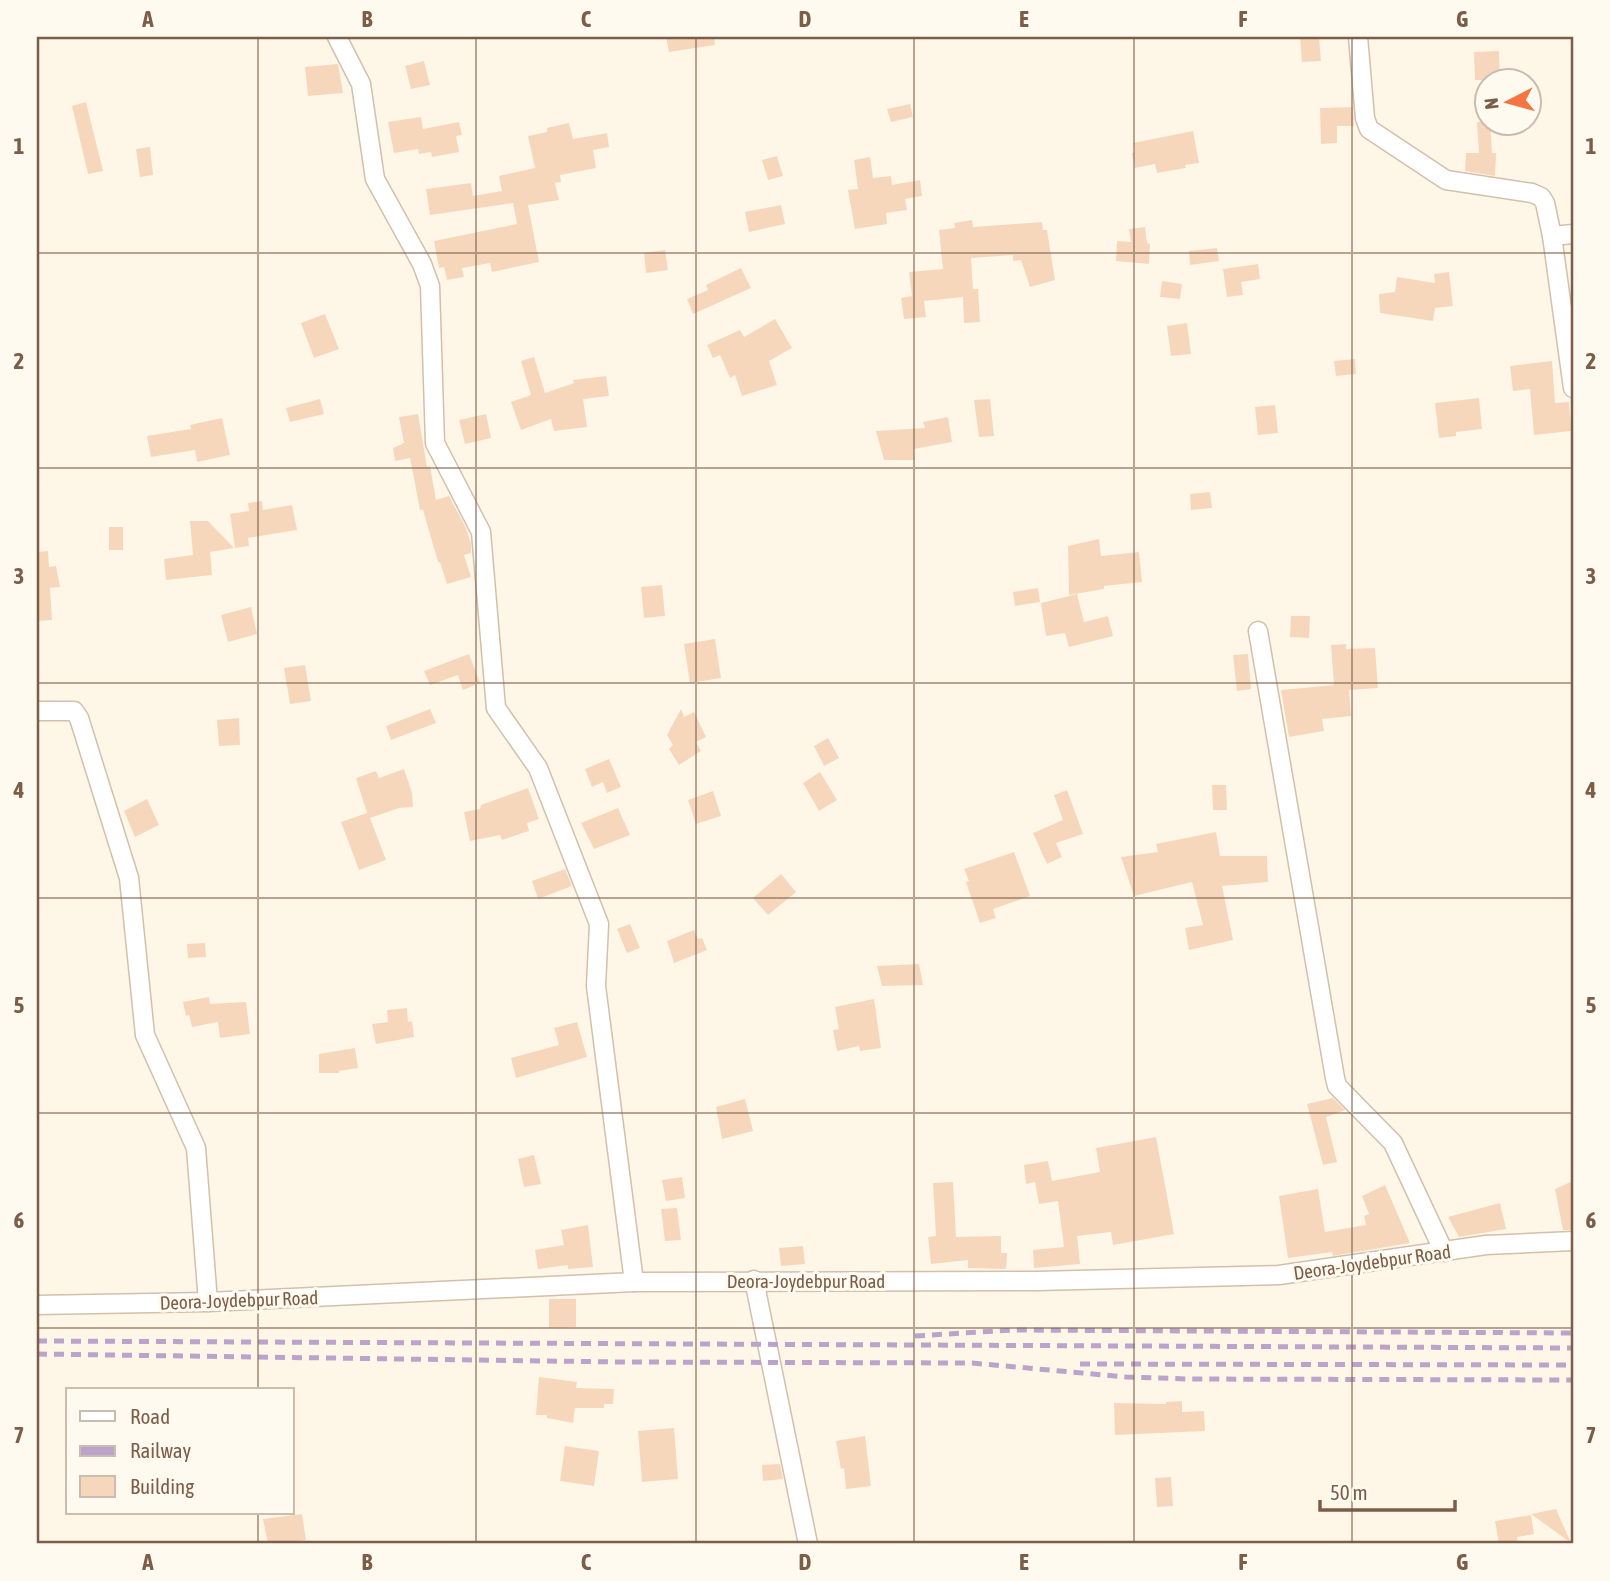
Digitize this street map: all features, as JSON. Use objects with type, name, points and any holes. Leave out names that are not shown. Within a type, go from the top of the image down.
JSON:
[{"type":"street","points":[[337,37],[361,84],[376,179],[422,264],[429,286],[435,443],[481,531],[496,708],[538,768],[599,924],[596,986],[634,1282]]},
{"type":"street","points":[[1358,37],[1364,118],[1369,129],[1446,180],[1532,193],[1541,197],[1545,203],[1573,388]]},
{"type":"street","points":[[1552,236],[1573,234]]},
{"type":"street","points":[[1258,631],[1337,1086],[1393,1143],[1444,1252]]},
{"type":"street","points":[[37,711],[74,711],[79,718],[126,869],[145,1035],[196,1148],[208,1302]]},
{"type":"street","name":"Deora-Joydebpur Road","points":[[37,1305],[208,1302],[634,1282],[1037,1282],[1279,1275],[1522,1242],[1573,1241]]},
{"type":"street","points":[[754,1280],[808,1544]]},
{"type":"building","points":[[666,37],[714,37],[715,45],[669,52]]},
{"type":"building","points":[[1300,37],[1319,37],[1321,61],[1302,62]]},
{"type":"building","points":[[1499,51],[1500,66],[1474,66],[1474,52]]},
{"type":"building","points":[[424,61],[430,85],[411,89],[405,66]]},
{"type":"building","points":[[338,64],[343,93],[308,96],[305,67]]},
{"type":"building","points":[[86,102],[103,171],[88,174],[72,106]]},
{"type":"building","points":[[910,104],[913,117],[891,122],[887,109]]},
{"type":"building","points":[[1353,107],[1354,126],[1337,126],[1337,143],[1321,144],[1320,108]]},
{"type":"building","points":[[421,117],[423,129],[459,122],[462,135],[456,136],[459,152],[432,157],[431,152],[419,154],[418,149],[394,153],[388,122]]},
{"type":"building","points":[[569,123],[573,139],[607,133],[609,147],[593,150],[596,168],[560,175],[561,182],[555,183],[559,200],[528,205],[539,262],[492,272],[490,263],[462,268],[464,277],[447,280],[444,267],[439,268],[434,241],[517,224],[513,203],[430,215],[426,189],[471,183],[473,196],[502,191],[499,176],[535,168],[528,136]]},
{"type":"building","points":[[1193,131],[1199,163],[1157,173],[1155,164],[1135,168],[1133,143]]},
{"type":"building","points":[[1478,136],[1491,136],[1492,153],[1496,153],[1495,176],[1465,171],[1466,153],[1479,153]]},
{"type":"building","points":[[150,147],[153,175],[140,177],[136,149]]},
{"type":"building","points":[[777,156],[783,176],[768,180],[762,160]]},
{"type":"building","points":[[870,157],[873,178],[891,176],[892,185],[920,180],[922,196],[905,199],[907,210],[886,213],[887,224],[855,229],[848,190],[858,189],[854,160]]},
{"type":"building","points":[[781,205],[785,224],[749,232],[745,212]]},
{"type":"building","points":[[972,220],[973,227],[1042,222],[1043,230],[1047,230],[1055,280],[1030,287],[1021,260],[1013,261],[1013,255],[971,258],[973,289],[978,289],[980,322],[964,323],[963,297],[924,301],[926,317],[904,319],[901,298],[912,296],[909,272],[943,269],[939,230],[955,228],[954,223]]},
{"type":"building","points":[[1145,227],[1147,243],[1150,244],[1149,264],[1116,261],[1117,241],[1131,242],[1129,229]]},
{"type":"building","points":[[1217,248],[1219,261],[1190,265],[1189,251]]},
{"type":"building","points":[[665,250],[668,270],[646,273],[644,253]]},
{"type":"building","points":[[1258,264],[1260,279],[1241,282],[1243,295],[1227,297],[1223,269]]},
{"type":"building","points":[[741,268],[751,288],[693,314],[687,299],[708,290],[706,285]]},
{"type":"building","points":[[1449,272],[1453,306],[1435,308],[1433,321],[1380,313],[1379,294],[1395,292],[1397,277],[1435,283],[1434,274]]},
{"type":"building","points":[[1162,281],[1182,284],[1180,299],[1160,297]]},
{"type":"building","points":[[325,314],[339,349],[314,358],[301,323]]},
{"type":"building","points":[[775,319],[792,348],[769,361],[777,385],[742,396],[735,375],[730,378],[720,355],[713,358],[707,345],[740,330],[744,337]]},
{"type":"building","points":[[1187,323],[1191,354],[1171,356],[1167,326]]},
{"type":"building","points":[[534,357],[545,393],[574,383],[573,380],[606,376],[609,396],[583,399],[587,427],[554,431],[551,419],[521,430],[511,402],[531,395],[521,361]]},
{"type":"building","points":[[1355,359],[1356,374],[1336,376],[1334,361]]},
{"type":"building","points":[[1552,361],[1555,403],[1569,402],[1571,431],[1534,435],[1530,389],[1513,391],[1510,366]]},
{"type":"building","points":[[1479,398],[1482,429],[1456,432],[1456,436],[1439,438],[1435,403]]},
{"type":"building","points":[[320,399],[324,414],[290,422],[286,408]]},
{"type":"building","points":[[990,399],[994,436],[979,437],[974,400]]},
{"type":"building","points":[[1275,405],[1278,433],[1258,435],[1255,407]]},
{"type":"building","points":[[418,414],[436,500],[449,496],[466,528],[471,544],[471,553],[464,555],[471,577],[447,584],[423,510],[420,510],[410,458],[395,461],[393,448],[404,443],[399,417]]},
{"type":"building","points":[[486,414],[491,438],[465,444],[459,420]]},
{"type":"building","points":[[948,417],[952,442],[914,449],[915,460],[884,460],[876,431],[925,428],[923,422]]},
{"type":"building","points":[[222,418],[230,455],[197,462],[195,450],[151,457],[147,436],[191,429],[190,425]]},
{"type":"building","points":[[1210,492],[1212,508],[1191,510],[1190,494]]},
{"type":"building","points":[[262,501],[263,510],[292,505],[297,530],[248,538],[249,546],[235,548],[230,514],[249,511],[248,503]]},
{"type":"building","points":[[190,521],[208,521],[234,548],[210,552],[212,575],[166,580],[164,559],[193,555]]},
{"type":"building","points":[[109,527],[123,527],[123,550],[109,550]]},
{"type":"building","points":[[1099,539],[1101,556],[1139,552],[1142,582],[1104,586],[1104,589],[1069,595],[1068,546]]},
{"type":"building","points":[[48,551],[49,567],[56,566],[60,587],[50,588],[52,620],[37,621],[37,552]]},
{"type":"building","points":[[662,585],[665,616],[644,618],[641,587]]},
{"type":"building","points":[[1038,588],[1040,602],[1015,606],[1013,592]]},
{"type":"building","points":[[1077,594],[1084,622],[1108,616],[1113,636],[1069,647],[1065,633],[1046,636],[1041,603]]},
{"type":"building","points":[[251,607],[257,634],[228,642],[221,615]]},
{"type":"building","points":[[1291,616],[1310,616],[1309,638],[1290,637]]},
{"type":"building","points":[[715,639],[721,678],[690,683],[684,644]]},
{"type":"building","points":[[1346,644],[1346,649],[1375,648],[1378,688],[1349,690],[1351,716],[1322,719],[1324,731],[1289,737],[1281,690],[1334,685],[1331,645]]},
{"type":"building","points":[[469,654],[480,683],[463,690],[458,675],[430,685],[424,671]]},
{"type":"building","points":[[1248,654],[1251,689],[1237,691],[1233,655]]},
{"type":"building","points":[[305,665],[311,701],[290,704],[284,668]]},
{"type":"building","points":[[430,709],[436,723],[391,740],[386,726]]},
{"type":"building","points":[[681,709],[684,717],[694,712],[706,737],[696,742],[701,751],[679,765],[669,749],[673,745],[667,735]]},
{"type":"building","points":[[239,718],[240,745],[219,746],[217,720]]},
{"type":"building","points":[[828,738],[839,758],[824,766],[814,746]]},
{"type":"building","points":[[609,759],[621,787],[607,793],[603,782],[592,787],[585,769]]},
{"type":"building","points":[[404,769],[412,793],[413,807],[399,808],[370,818],[386,860],[359,870],[341,822],[367,813],[356,778],[376,771],[379,778]]},
{"type":"building","points":[[820,772],[837,800],[819,811],[803,783]]},
{"type":"building","points":[[1212,785],[1226,785],[1227,810],[1213,810]]},
{"type":"building","points":[[528,788],[539,819],[527,823],[529,831],[502,840],[500,835],[470,841],[464,812],[480,809],[481,805]]},
{"type":"building","points":[[1067,790],[1083,834],[1056,843],[1062,857],[1047,864],[1033,833],[1063,820],[1054,795]]},
{"type":"building","points":[[713,791],[721,816],[696,824],[688,800]]},
{"type":"building","points":[[147,799],[159,825],[135,837],[124,811]]},
{"type":"building","points":[[618,808],[630,835],[594,849],[581,823]]},
{"type":"building","points":[[1216,832],[1220,856],[1267,856],[1268,882],[1222,886],[1233,940],[1189,950],[1185,928],[1203,925],[1192,882],[1134,896],[1121,857],[1158,852],[1156,844]]},
{"type":"building","points":[[1014,852],[1030,896],[993,909],[996,918],[980,923],[964,869]]},
{"type":"building","points":[[565,869],[572,886],[538,899],[532,881]]},
{"type":"building","points":[[781,874],[796,892],[768,915],[753,898]]},
{"type":"building","points":[[630,924],[640,948],[627,953],[617,929]]},
{"type":"building","points":[[694,930],[698,939],[702,938],[707,950],[674,963],[667,941]]},
{"type":"building","points":[[205,943],[206,957],[188,958],[187,944]]},
{"type":"building","points":[[919,964],[923,985],[882,986],[877,966]]},
{"type":"building","points":[[209,997],[210,1004],[246,1002],[250,1034],[220,1038],[218,1022],[192,1027],[183,1002]]},
{"type":"building","points":[[874,999],[881,1048],[860,1051],[859,1046],[837,1051],[833,1030],[839,1029],[835,1007]]},
{"type":"building","points":[[407,1008],[408,1022],[412,1021],[414,1037],[376,1044],[372,1024],[388,1022],[387,1010]]},
{"type":"building","points":[[577,1022],[587,1057],[516,1078],[511,1058],[559,1045],[554,1028]]},
{"type":"building","points":[[355,1048],[358,1068],[339,1073],[319,1073],[319,1054]]},
{"type":"building","points":[[1333,1098],[1345,1110],[1326,1117],[1337,1162],[1323,1165],[1307,1104]]},
{"type":"building","points":[[745,1099],[753,1131],[722,1139],[716,1107]]},
{"type":"building","points":[[1156,1137],[1174,1234],[1113,1245],[1111,1232],[1077,1236],[1080,1264],[1034,1268],[1033,1250],[1064,1247],[1058,1201],[1039,1204],[1035,1182],[1026,1184],[1024,1165],[1048,1161],[1052,1181],[1100,1172],[1096,1148]]},
{"type":"building","points":[[534,1155],[541,1184],[524,1187],[518,1159]]},
{"type":"building","points":[[682,1177],[685,1198],[666,1201],[662,1180]]},
{"type":"building","points":[[1573,1181],[1573,1230],[1563,1230],[1555,1189]]},
{"type":"building","points":[[953,1182],[956,1237],[1001,1236],[1001,1253],[1007,1253],[1006,1269],[968,1268],[968,1260],[931,1264],[928,1237],[936,1236],[933,1183]]},
{"type":"building","points":[[1385,1185],[1410,1243],[1333,1256],[1332,1252],[1288,1258],[1279,1196],[1318,1189],[1325,1232],[1366,1225],[1364,1216],[1369,1214],[1362,1196]]},
{"type":"building","points":[[1500,1203],[1506,1229],[1459,1237],[1448,1217]]},
{"type":"building","points":[[677,1208],[681,1240],[665,1241],[661,1209]]},
{"type":"building","points":[[588,1225],[593,1267],[568,1269],[568,1265],[538,1269],[535,1250],[564,1245],[561,1230]]},
{"type":"building","points":[[803,1246],[805,1264],[781,1266],[779,1248]]},
{"type":"building","points":[[549,1299],[576,1299],[576,1327],[549,1328]]},
{"type":"building","points":[[539,1377],[577,1382],[576,1388],[614,1389],[613,1404],[604,1404],[604,1408],[575,1408],[573,1423],[547,1418],[547,1415],[536,1415]]},
{"type":"building","points":[[1182,1401],[1182,1412],[1204,1411],[1205,1431],[1115,1435],[1114,1403],[1166,1404]]},
{"type":"building","points":[[674,1428],[678,1479],[642,1482],[638,1431]]},
{"type":"building","points":[[865,1436],[871,1486],[846,1489],[844,1468],[841,1469],[836,1441]]},
{"type":"building","points":[[565,1446],[599,1451],[594,1486],[560,1481]]},
{"type":"building","points":[[780,1464],[783,1479],[763,1481],[762,1465]]},
{"type":"building","points":[[1171,1477],[1173,1506],[1157,1507],[1155,1478]]},
{"type":"building","points":[[1556,1509],[1571,1543],[1531,1514]]},
{"type":"building","points":[[302,1514],[306,1540],[295,1542],[296,1544],[268,1544],[263,1519]]},
{"type":"building","points":[[1531,1515],[1534,1534],[1517,1537],[1518,1544],[1499,1544],[1495,1521]]},
{"type":"railway","points":[[915,1336],[1012,1330],[1573,1333]]},
{"type":"railway","points":[[37,1341],[1573,1348]]},
{"type":"railway","points":[[37,1354],[620,1362],[972,1363],[1126,1377],[1188,1379],[1573,1380]]},
{"type":"railway","points":[[1080,1364],[1573,1365]]}]
